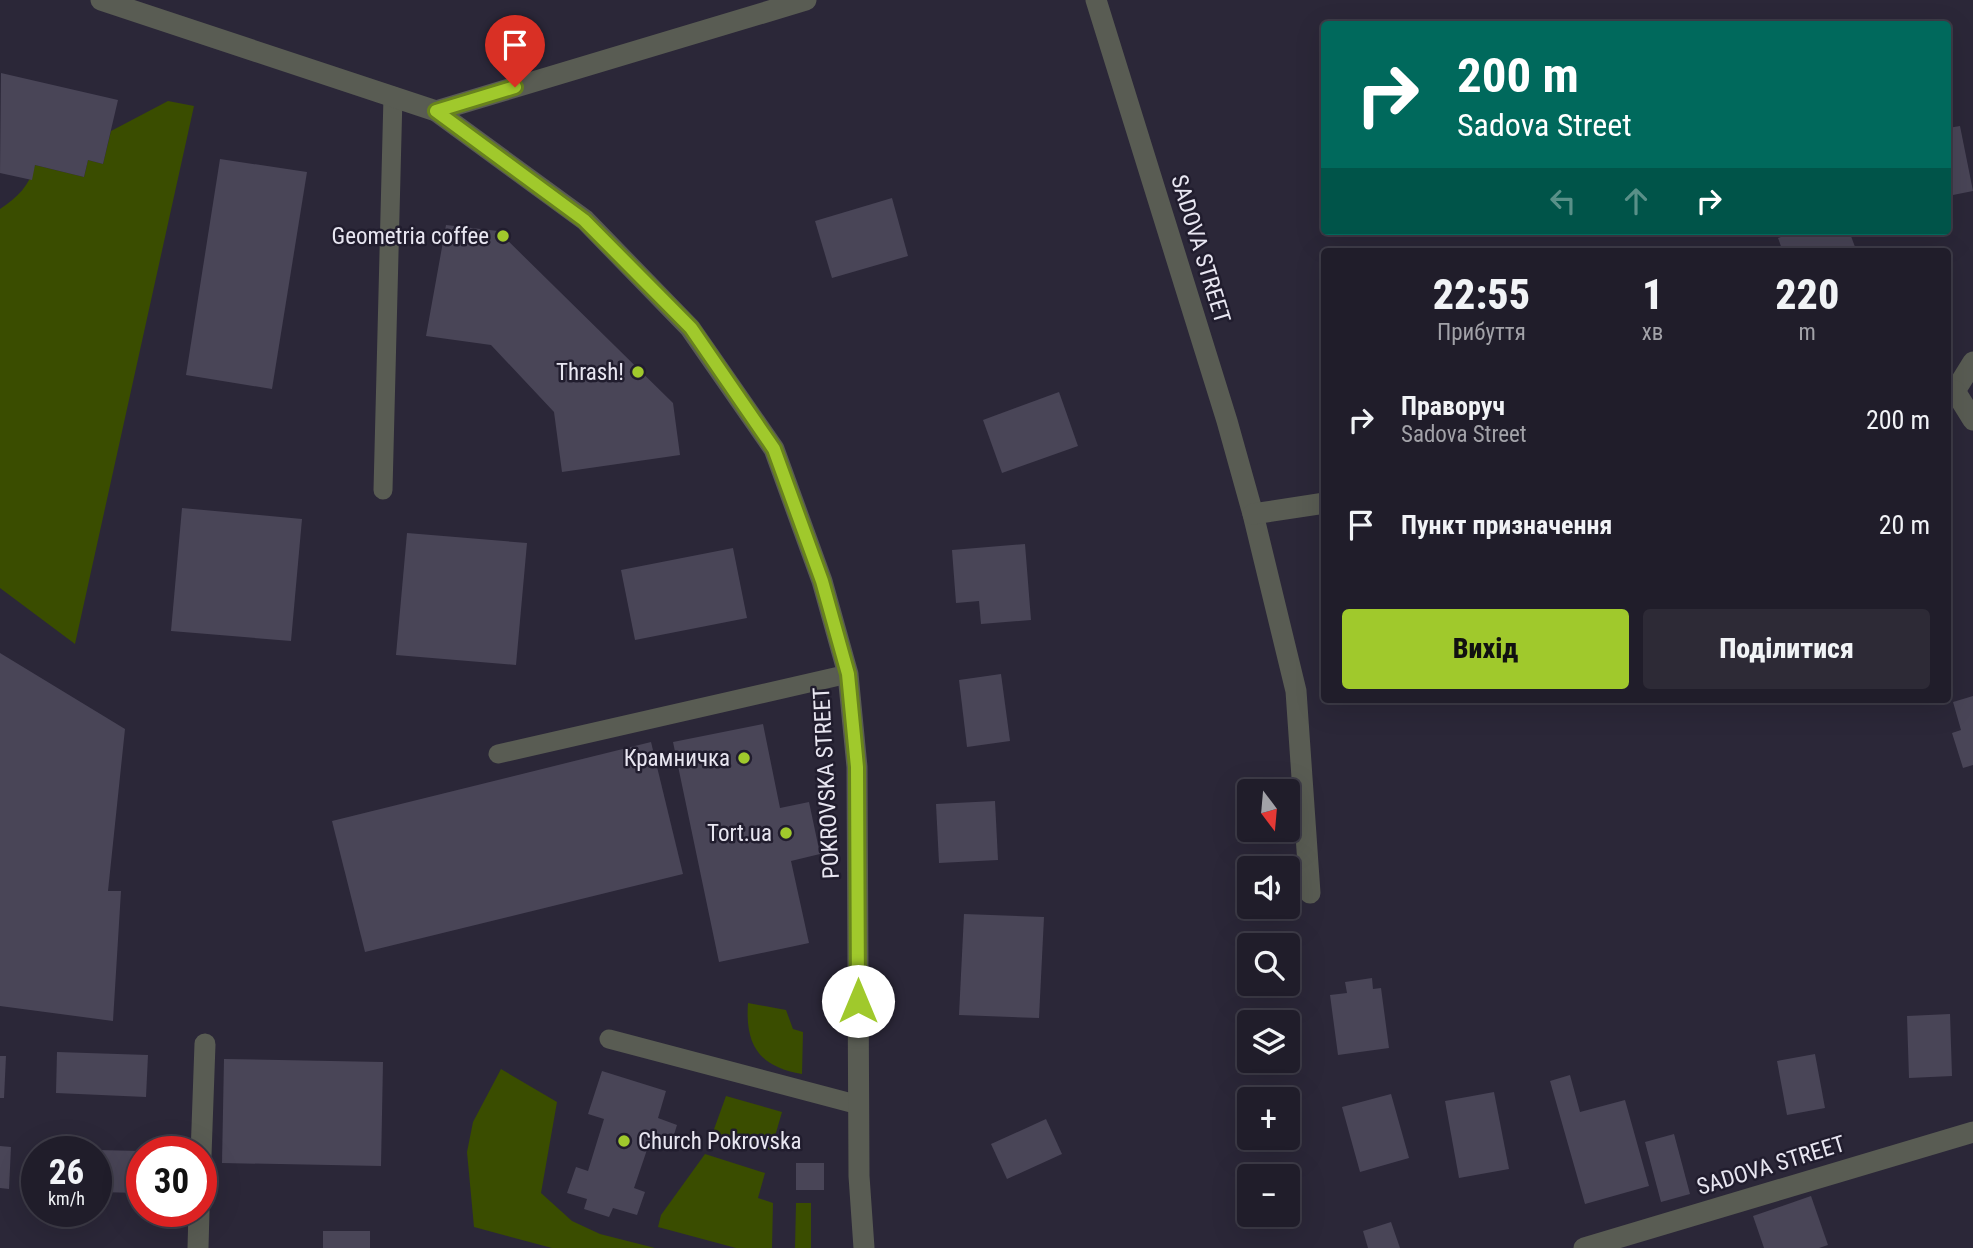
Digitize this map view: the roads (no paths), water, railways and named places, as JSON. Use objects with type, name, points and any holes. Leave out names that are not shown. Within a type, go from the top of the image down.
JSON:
[{"type":"street","name":"POKROVSKA STREET","points":[[101,0],[436,111],[584,220],[691,328],[774,449],[822,581],[848,674],[857,767],[859,1105],[864,1248]]},
{"type":"street","points":[[436,111],[806,0]]},
{"type":"street","name":"SADOVA STREET","points":[[1096,0],[1253,513],[1296,691],[1310,893]]},
{"type":"street","points":[[1973,362],[1952,393],[1973,420]]},
{"type":"street","points":[[1253,513],[1321,504]]},
{"type":"street","points":[[202,1136],[205,1044]]},
{"type":"street","name":"SADOVA STREET","points":[[1584,1248],[1973,1132]]},
{"type":"street","points":[[198,1248],[199,1227]]},
{"type":"lane","points":[[383,490],[393,96]]},
{"type":"lane","points":[[498,754],[848,674]]},
{"type":"lane","points":[[609,1039],[859,1105]]},
{"type":"place","name":"Geometria coffee","points":[[503,236]]},
{"type":"place","name":"Thrash!","points":[[638,372]]},
{"type":"place","name":"Крамничка","points":[[744,758]]},
{"type":"place","name":"Tort.ua","points":[[786,833]]},
{"type":"place","name":"Church Pokrovska","points":[[624,1141]]}]
